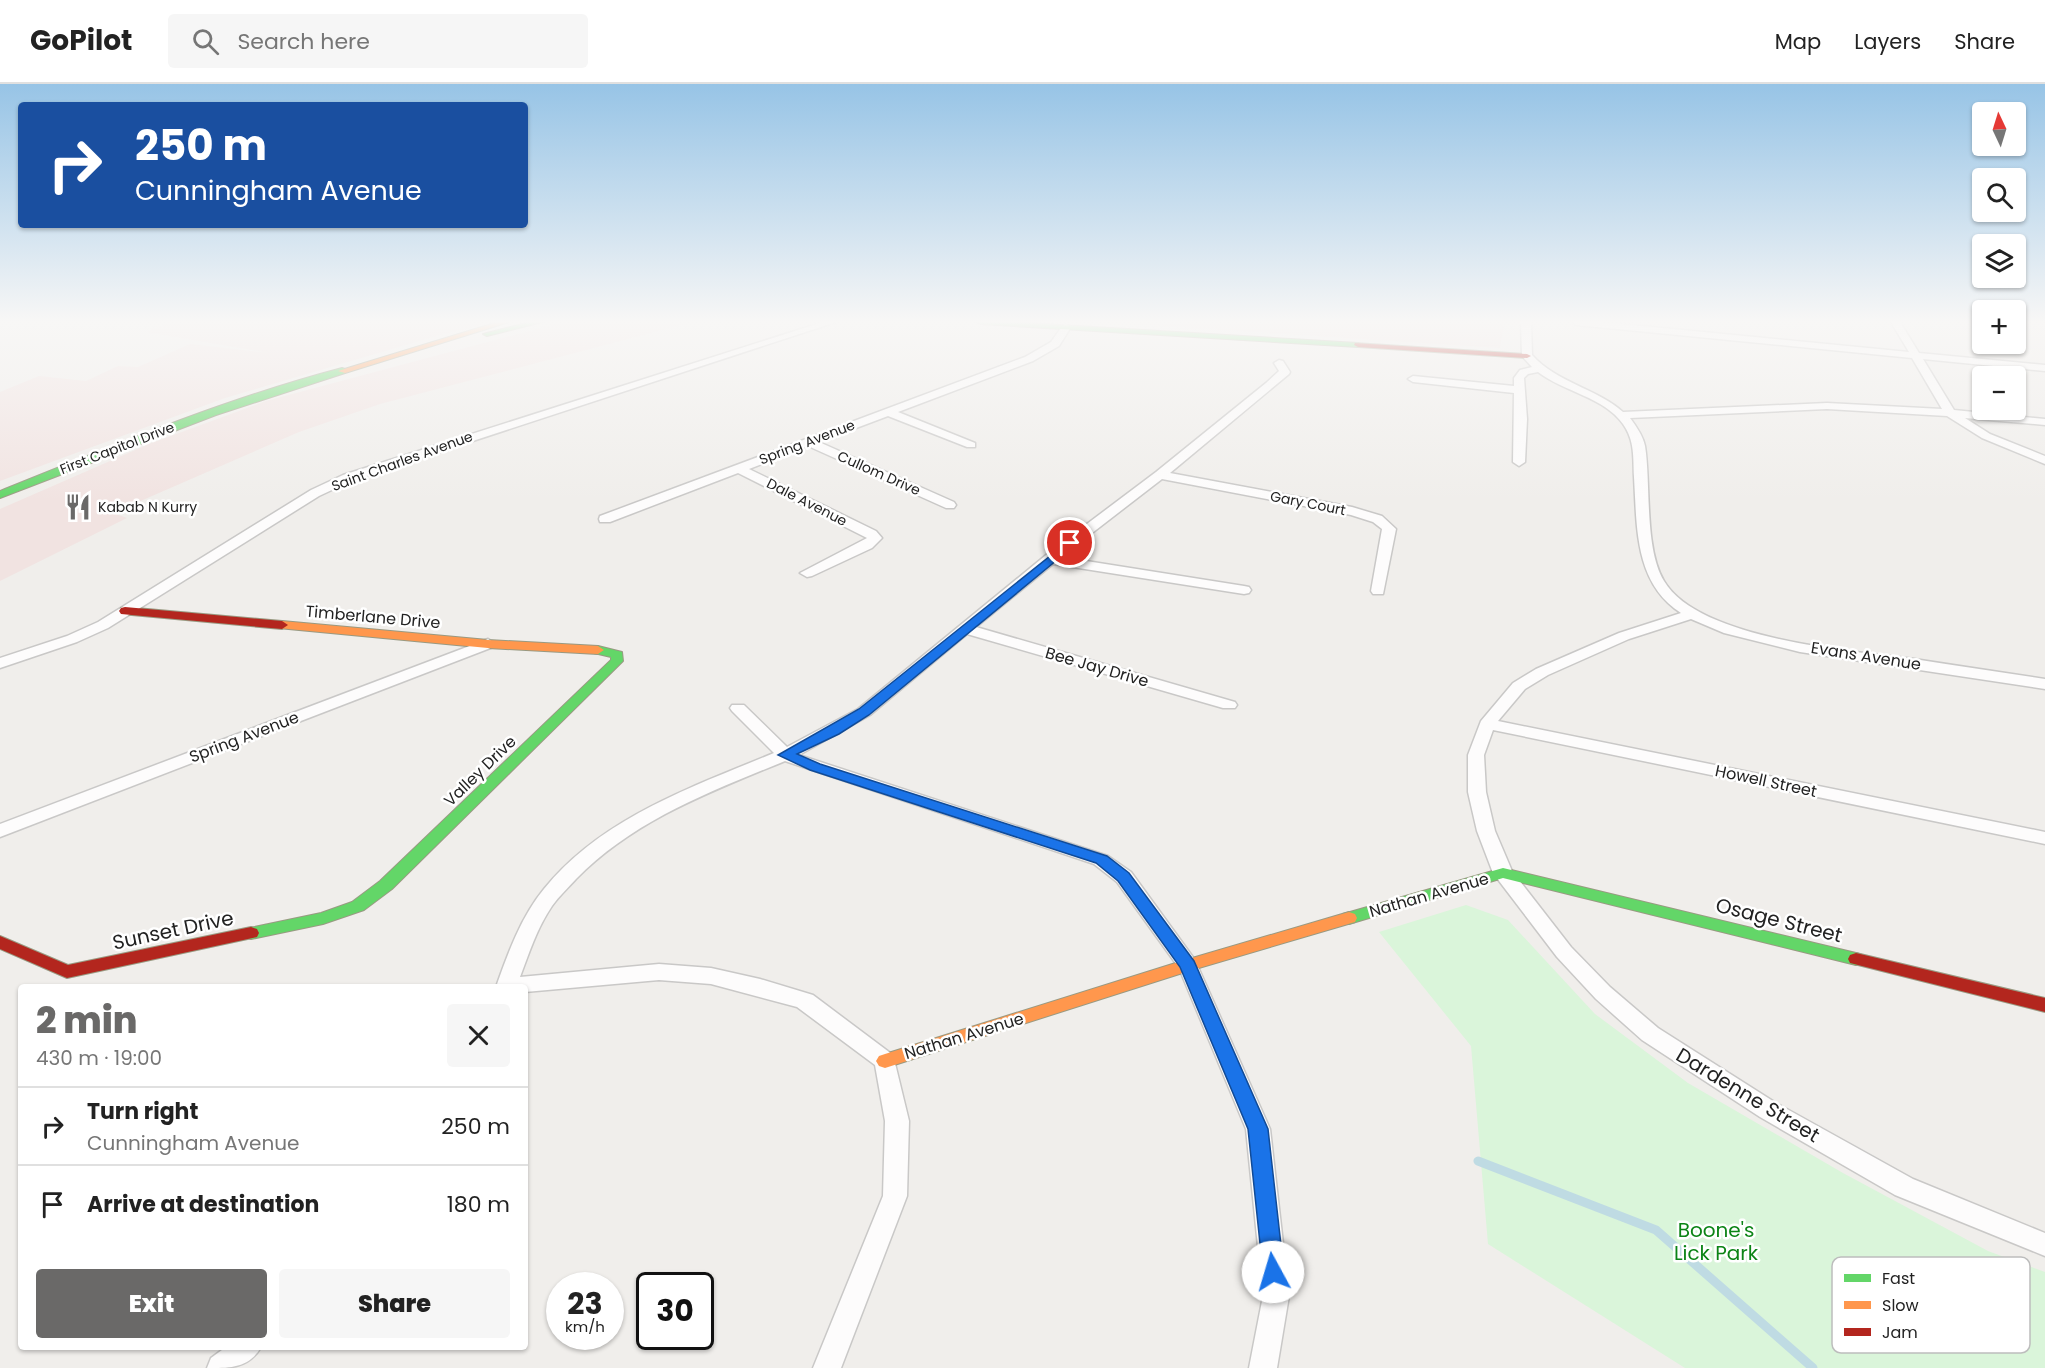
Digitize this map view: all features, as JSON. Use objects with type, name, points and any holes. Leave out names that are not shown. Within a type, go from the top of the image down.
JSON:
[{"type":"street","name":"First Capitol Drive","points":[[0,495],[116,447],[303,382]]},
{"type":"street","name":"Saint Charles Avenue","points":[[0,663],[72,639],[103,625],[315,493],[347,478],[645,382]]},
{"type":"street","name":"Spring Avenue","points":[[605,519],[966,382]]},
{"type":"street","points":[[507,984],[522,944],[551,893],[594,851],[635,822],[679,797],[785,755],[834,731],[864,712],[1273,382]]},
{"type":"street","points":[[1441,382],[1520,390]]},
{"type":"street","points":[[1519,462],[1521,382]]},
{"type":"street","points":[[1562,382],[1621,415],[1639,444],[1650,564],[1658,583],[1670,598],[1691,614]]},
{"type":"street","points":[[1932,382],[1950,412],[1986,436],[2045,460]]},
{"type":"street","points":[[1621,415],[1827,406],[1950,412],[2045,422]]},
{"type":"street","points":[[888,412],[971,446]]},
{"type":"street","name":"Cullom Drive","points":[[808,442],[950,505]]},
{"type":"street","name":"Dale Avenue","points":[[738,468],[871,534],[874,538],[867,544],[807,573]]},
{"type":"street","name":"Gary Court","points":[[1160,475],[1352,511],[1385,523],[1389,529],[1378,591]]},
{"type":"street","points":[[1050,560],[1244,590]]},
{"type":"street","name":"Timberlane Drive","points":[[125,611],[488,644],[597,650],[618,655]]},
{"type":"street","name":"Evans Avenue","points":[[1691,614],[1731,630],[1777,643],[2045,684]]},
{"type":"street","name":"Nathan Avenue","points":[[885,1060],[1188,965],[1503,873],[1486,831],[1477,792],[1476,755],[1487,724],[1519,686],[1542,672],[1624,636],[1691,614]]},
{"type":"street","name":"Bee Jay Drive","points":[[965,629],[1229,705]]},
{"type":"street","name":"Spring Avenue","points":[[0,831],[488,644]]},
{"type":"street","name":"Valley Drive","points":[[358,906],[386,885],[617,661],[618,655]]},
{"type":"street","points":[[738,708],[785,755],[815,767],[1101,860],[1124,877],[1188,965],[1258,1129],[1276,1296],[1263,1368]]},
{"type":"street","name":"Howell Street","points":[[1487,724],[2045,838]]},
{"type":"street","name":"Osage Street","points":[[1503,873],[2045,1005]]},
{"type":"street","name":"Dardenne Street","points":[[1503,873],[1564,952],[1604,993],[1650,1034],[1768,1110],[1904,1186],[2045,1245]]},
{"type":"street","name":"Sunset Drive","points":[[0,942],[67,972],[323,918],[358,906]]},
{"type":"street","points":[[528,985],[659,972],[711,976],[760,987],[805,1001],[885,1060],[897,1121],[895,1196],[827,1368]]},
{"type":"street","points":[[221,1368],[243,1350]]},
{"type":"shaded area","points":[[25,382],[280,382],[225,398],[0,481],[0,392]]},
{"type":"shaded area","points":[[338,382],[464,382],[380,404],[299,432],[113,513],[127,518],[0,581],[0,509],[149,444],[266,401]]},
{"type":"green space","name":"Boone's Lick Park","points":[[1466,905],[1508,920],[1595,1014],[1688,1083],[1843,1173],[1988,1251],[2004,1257],[1832,1257],[1832,1353],[2030,1353],[2030,1266],[2045,1272],[2045,1368],[1685,1368],[1488,1244],[1471,1046],[1379,932]]},
{"type":"waterway","points":[[1478,1161],[1656,1230],[1813,1368]]},
{"type":"traffic: fast","points":[[0,495],[170,428],[306,382]]},
{"type":"traffic: fast","points":[[251,933],[323,918],[358,906],[386,885],[617,661],[618,655],[598,650]]},
{"type":"traffic: fast","points":[[1349,918],[1503,873],[1856,959]]},
{"type":"traffic: slow","points":[[282,625],[488,644],[598,650]]},
{"type":"traffic: slow","points":[[885,1061],[1188,965],[1349,918]]},
{"type":"traffic: jam","points":[[125,611],[282,625]]},
{"type":"traffic: jam","points":[[0,942],[67,972],[251,933]]},
{"type":"traffic: jam","points":[[1856,959],[2045,1005]]},
{"type":"place","name":"Kabab N Kurry","points":[[78,507]]},
{"type":"route","points":[[1070,543],[864,712],[834,731],[785,755],[815,767],[1101,860],[1124,877],[1188,965],[1258,1129],[1273,1272]]}]
